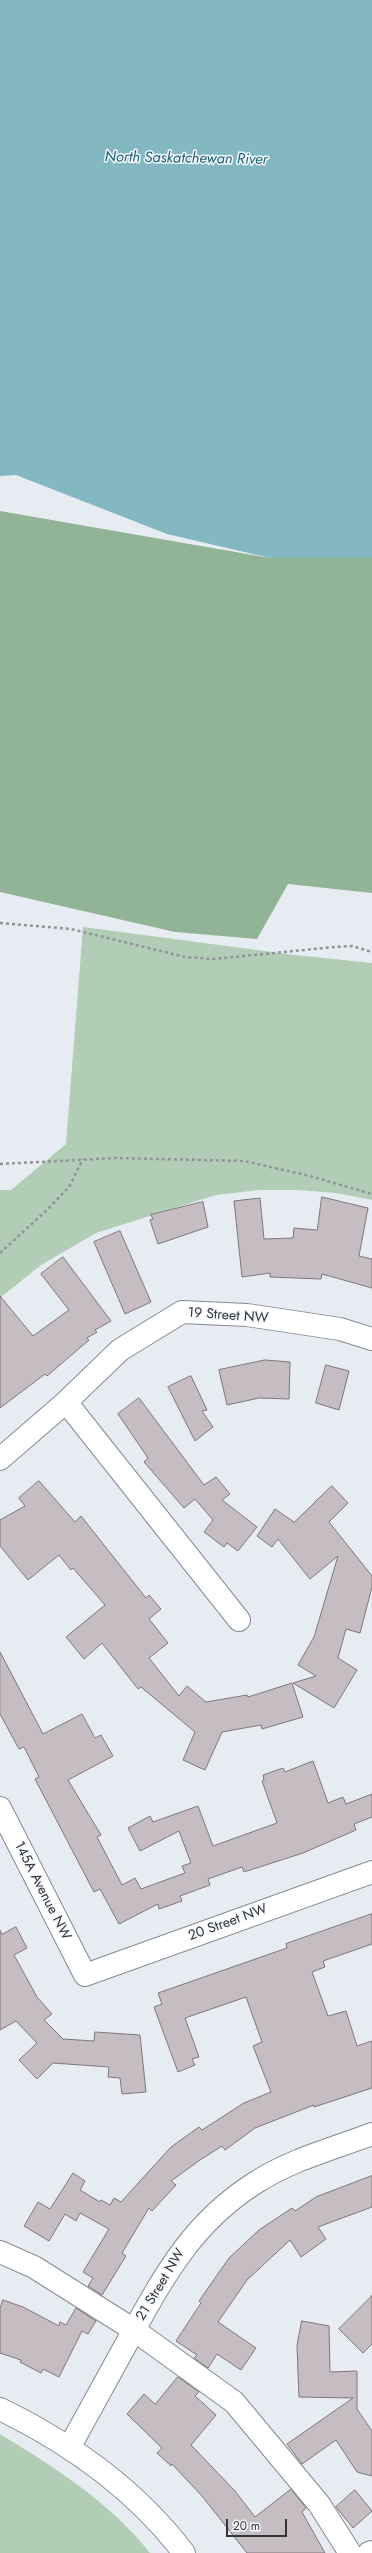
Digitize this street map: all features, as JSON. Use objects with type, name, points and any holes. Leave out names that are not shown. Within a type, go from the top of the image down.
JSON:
[{"type":"street","name":"19 Street NW","points":[[0,1459],[66,1402],[120,1350],[182,1312],[247,1314],[340,1329],[372,1339]]},
{"type":"street","points":[[66,1402],[239,1620]]},
{"type":"street","name":"145A Avenue NW","points":[[0,1808],[85,1975]]},
{"type":"street","name":"20 Street NW","points":[[85,1975],[372,1872]]},
{"type":"street","name":"21 Street NW","points":[[69,2448],[134,2330],[179,2253],[218,2211],[255,2183],[295,2162],[372,2134]]},
{"type":"street","points":[[0,2252],[34,2267],[134,2330],[234,2402],[319,2504],[350,2553]]},
{"type":"street","points":[[0,2409],[34,2426],[69,2448],[117,2484],[147,2511],[184,2553]]},
{"type":"path","points":[[0,923],[71,929],[185,957],[214,959],[352,946],[372,952]]},
{"type":"path","points":[[0,1164],[83,1159],[165,1158],[244,1161],[310,1176],[372,1194]]},
{"type":"path","points":[[0,1253],[48,1209],[69,1187],[83,1159]]},
{"type":"green space","points":[[0,511],[270,558],[372,558],[372,893],[288,884],[257,939],[175,932],[0,892]]},
{"type":"green space","points":[[83,927],[295,955],[372,963],[372,1200],[336,1193],[298,1190],[260,1190],[216,1195],[96,1233],[41,1265],[0,1298],[0,1190],[11,1190],[66,1144]]},
{"type":"green space","points":[[0,2434],[41,2459],[99,2502],[134,2535],[150,2553],[0,2553]]},
{"type":"water","name":"North Saskatchewan River","points":[[0,0],[372,0],[372,558],[270,558],[167,534],[16,475],[0,476]]},
{"type":"building","points":[[322,1197],[368,1208],[359,1256],[372,1259],[372,1288],[322,1274],[321,1279],[270,1277],[270,1273],[242,1277],[234,1201],[260,1198],[264,1239],[293,1238],[294,1228],[317,1230]]},
{"type":"building","points":[[203,1202],[208,1227],[158,1244],[150,1220],[153,1219],[151,1215]]},
{"type":"building","points":[[120,1231],[151,1302],[125,1314],[94,1242]]},
{"type":"building","points":[[63,1257],[111,1321],[95,1330],[97,1332],[87,1338],[89,1340],[47,1376],[45,1374],[0,1408],[0,1296],[33,1336],[69,1310],[41,1274]]},
{"type":"building","points":[[265,1360],[290,1362],[289,1399],[259,1398],[227,1405],[219,1370]]},
{"type":"building","points":[[326,1365],[349,1371],[339,1410],[316,1403]]},
{"type":"building","points":[[191,1376],[207,1410],[202,1411],[213,1427],[195,1441],[168,1387]]},
{"type":"building","points":[[139,1398],[204,1485],[216,1477],[230,1494],[222,1500],[257,1527],[238,1551],[227,1543],[224,1547],[204,1532],[213,1520],[195,1499],[184,1508],[144,1462],[148,1458],[118,1414]]},
{"type":"building","points":[[39,1481],[75,1522],[81,1516],[146,1598],[149,1595],[161,1609],[149,1619],[168,1643],[149,1658],[179,1696],[187,1686],[206,1702],[247,1695],[248,1697],[292,1683],[303,1717],[262,1729],[261,1725],[222,1732],[205,1770],[183,1760],[195,1732],[141,1687],[138,1689],[102,1643],[84,1659],[66,1637],[105,1605],[73,1568],[71,1570],[59,1555],[28,1580],[0,1546],[0,1520],[25,1506],[19,1498]]},
{"type":"building","points":[[332,1486],[348,1503],[329,1522],[372,1576],[372,1587],[360,1633],[346,1629],[338,1658],[357,1670],[334,1708],[293,1683],[316,1676],[298,1665],[314,1637],[338,1556],[310,1579],[278,1539],[272,1547],[257,1536],[275,1509],[294,1522]]},
{"type":"building","points":[[0,1652],[43,1734],[82,1714],[95,1738],[101,1735],[113,1756],[68,1780],[101,1835],[97,1837],[122,1885],[135,1878],[141,1889],[185,1873],[182,1866],[191,1863],[179,1831],[140,1851],[128,1828],[150,1816],[153,1822],[198,1806],[213,1846],[277,1823],[262,1781],[264,1780],[263,1775],[283,1768],[285,1772],[313,1761],[328,1803],[343,1797],[346,1804],[372,1794],[372,1817],[354,1824],[356,1830],[303,1853],[244,1872],[242,1867],[208,1879],[210,1885],[180,1896],[182,1901],[159,1909],[158,1904],[119,1924],[100,1889],[94,1892],[35,1779],[39,1777],[24,1747],[19,1749],[0,1714]]},
{"type":"building","points":[[372,1914],[372,1944],[323,1961],[325,1967],[312,1972],[328,2016],[346,2011],[357,2046],[372,2041],[372,2088],[314,2107],[314,2105],[255,2128],[225,2150],[222,2146],[200,2160],[171,2181],[176,2185],[152,2211],[149,2208],[122,2253],[126,2256],[102,2295],[88,2286],[93,2278],[83,2272],[109,2229],[80,2213],[76,2221],[65,2214],[49,2241],[24,2226],[38,2202],[50,2209],[73,2173],[85,2181],[80,2190],[100,2202],[101,2200],[110,2205],[114,2198],[121,2202],[171,2147],[199,2127],[202,2130],[244,2103],[271,2092],[253,2046],[262,2042],[246,1997],[185,2018],[199,2057],[192,2059],[195,2065],[178,2072],[154,2007],[162,2004],[158,1993],[287,1948],[286,1944]]},
{"type":"building","points":[[16,1927],[27,1948],[14,1955],[37,1997],[52,2014],[44,2020],[63,2039],[94,2041],[95,2032],[140,2035],[146,2092],[122,2094],[120,2078],[108,2077],[109,2067],[53,2063],[37,2079],[19,2060],[37,2043],[16,2021],[0,2030],[0,1930],[2,1934]]},
{"type":"building","points":[[372,2176],[372,2207],[318,2227],[326,2239],[301,2257],[290,2240],[247,2280],[218,2322],[256,2348],[241,2370],[217,2354],[208,2368],[194,2358],[197,2355],[176,2341],[201,2303],[199,2301],[229,2258],[259,2230],[292,2208],[295,2211],[316,2197]]},
{"type":"building","points":[[372,2296],[372,2344],[363,2353],[339,2329]]},
{"type":"building","points":[[3,2300],[23,2307],[59,2326],[60,2322],[66,2325],[76,2308],[96,2321],[88,2334],[82,2331],[59,2377],[43,2369],[41,2373],[20,2362],[21,2360],[0,2353],[0,2309]]},
{"type":"building","points":[[302,2321],[329,2326],[330,2372],[357,2371],[357,2409],[372,2431],[372,2476],[357,2472],[336,2440],[302,2464],[287,2444],[353,2398],[299,2397],[297,2346]]},
{"type":"building","points":[[178,2377],[199,2392],[195,2396],[216,2415],[191,2445],[235,2491],[255,2517],[291,2489],[306,2508],[302,2512],[325,2553],[247,2553],[202,2496],[172,2464],[171,2466],[157,2453],[162,2448],[127,2414],[144,2394],[155,2404]]},
{"type":"building","points":[[355,2490],[372,2511],[353,2528],[336,2507]]}]
